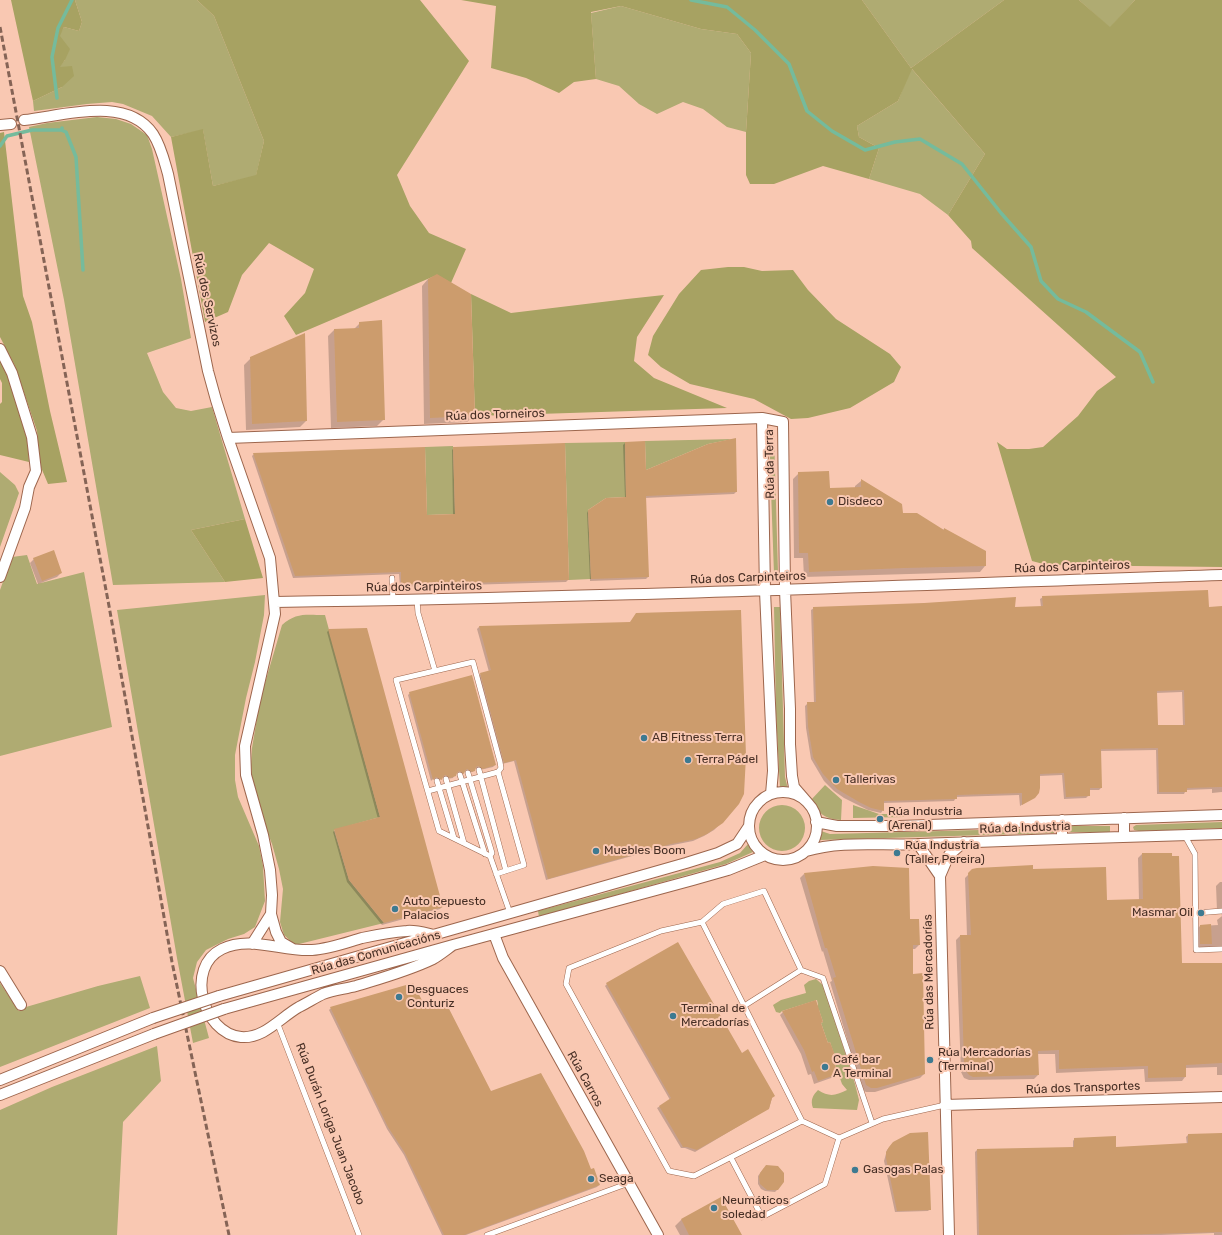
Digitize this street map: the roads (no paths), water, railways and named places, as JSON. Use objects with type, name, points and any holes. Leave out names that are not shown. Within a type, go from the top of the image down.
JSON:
[{"type":"street","name":"Rúa dos Servizos","points":[[24,120],[106,110],[127,114],[142,123],[152,133],[161,149],[168,174],[208,371],[228,438],[270,558],[275,602]]},
{"type":"street","points":[[0,125],[11,124]]},
{"type":"street","points":[[0,350],[12,373],[32,437],[36,471],[29,487],[25,508],[0,577]]},
{"type":"street","name":"Rúa dos Torneiros","points":[[228,438],[762,418]]},
{"type":"street","name":"Rúa da Terra","points":[[771,794],[773,770],[766,590],[762,418],[783,422],[785,590],[792,776],[794,787],[807,802]]},
{"type":"street","name":"Rúa dos Carpinteiros","points":[[275,602],[393,601],[785,590],[1222,575]]},
{"type":"street","points":[[275,602],[275,614],[269,645],[245,746],[246,775],[263,834],[270,870],[272,895],[271,914],[276,932],[282,942],[293,949]]},
{"type":"street","points":[[749,826],[751,838],[756,848],[765,855],[775,859],[786,860],[797,857],[806,851],[816,832],[816,822],[811,808],[807,802],[799,796],[780,792],[771,794]]},
{"type":"street","name":"Rúa das Comunicacións","points":[[0,1080],[153,1018],[219,996],[718,853],[736,844],[749,826],[751,813],[759,802],[771,794]]},
{"type":"street","name":"Rúa da Industria","points":[[816,822],[837,826],[899,826],[1222,814]]},
{"type":"street","points":[[1124,818],[1124,837]]},
{"type":"street","points":[[1062,820],[1062,839]]},
{"type":"street","name":"Rúa da Industria","points":[[806,851],[816,848],[849,845],[1222,834]]},
{"type":"street","name":"Rúa das Mercadorías","points":[[949,1235],[940,876],[949,855],[964,842]]},
{"type":"street","points":[[918,844],[940,876]]},
{"type":"street","name":"Rúa das Comunicacións","points":[[0,1095],[154,1034],[224,1009],[694,880],[728,870],[765,855]]},
{"type":"street","points":[[252,944],[271,914]]},
{"type":"street","points":[[434,935],[408,930],[311,950],[238,943],[223,948],[215,953],[210,959],[202,975],[201,986],[205,1007],[216,1024],[231,1034],[241,1037],[253,1036],[268,1029],[295,1009],[324,994],[409,969],[434,958],[453,945]]},
{"type":"street","name":"Rúa Carros","points":[[494,934],[503,958],[658,1235]]},
{"type":"street","points":[[0,971],[21,1005]]},
{"type":"street","name":"Rúa dos Transportes","points":[[945,1105],[1222,1097]]},
{"type":"lane","points":[[392,578],[393,601]]},
{"type":"lane","points":[[417,600],[418,613],[435,671]]},
{"type":"lane","points":[[487,855],[439,831],[396,680],[473,662],[500,762],[501,768],[498,772],[524,865],[496,874]]},
{"type":"lane","points":[[479,770],[506,871]]},
{"type":"lane","points":[[428,791],[498,772]]},
{"type":"lane","points":[[468,773],[492,853],[487,855]]},
{"type":"lane","points":[[460,775],[487,855],[496,874],[510,913]]},
{"type":"lane","points":[[446,779],[464,843]]},
{"type":"lane","points":[[437,781],[454,838]]},
{"type":"lane","points":[[1185,836],[1195,854],[1196,950],[1222,949]]},
{"type":"lane","points":[[802,1122],[694,1176],[669,1171],[566,984],[569,968],[661,931],[702,922],[723,904],[764,891],[801,970],[823,978],[872,1124]]},
{"type":"lane","points":[[1196,913],[1222,911]]},
{"type":"lane","points":[[702,922],[802,1122],[839,1138],[882,1119],[945,1105]]},
{"type":"lane","points":[[744,1006],[801,970]]},
{"type":"lane","name":"Rúa Durán Loriga Juan Jacobo","points":[[277,1022],[359,1235]]},
{"type":"lane","points":[[731,1158],[762,1217],[825,1184],[839,1138]]},
{"type":"lane","points":[[487,1235],[629,1183]]},
{"type":"waterway","points":[[57,98],[52,57],[58,28],[72,0]]},
{"type":"waterway","points":[[691,0],[727,7],[755,30],[789,64],[807,111],[832,131],[865,150],[895,142],[920,139],[962,164],[1001,213],[1031,247],[1041,281],[1058,299],[1086,312],[1140,352],[1153,382]]},
{"type":"waterway","points":[[0,146],[7,136],[32,130],[61,130],[62,128]]},
{"type":"waterway","points":[[61,130],[66,132],[76,157],[83,270]]},
{"type":"railway","points":[[0,27],[109,606],[172,962],[229,1235]]},
{"type":"place","name":"Disdeco","points":[[830,502]]},
{"type":"place","name":"AB Fitness Terra","points":[[644,738]]},
{"type":"place","name":"Terra Pádel","points":[[688,760]]},
{"type":"place","name":"Tallerivas","points":[[836,780]]},
{"type":"place","name":"Rúa Industria (Arenal)","points":[[880,819]]},
{"type":"place","name":"Muebles Boom","points":[[596,851]]},
{"type":"place","name":"Rúa Industria (Taller Pereira)","points":[[897,853]]},
{"type":"place","name":"Auto Repuesto Palacios","points":[[395,909]]},
{"type":"place","name":"Masmar Oil","points":[[1201,913]]},
{"type":"place","name":"Desguaces Conturiz","points":[[399,997]]},
{"type":"place","name":"Terminal de Mercadorías","points":[[673,1016]]},
{"type":"place","name":"Rúa Mercadorías (Terminal)","points":[[930,1060]]},
{"type":"place","name":"Café bar A Terminal","points":[[825,1067]]},
{"type":"place","name":"Gasogas Palas","points":[[855,1170]]},
{"type":"place","name":"Seaga","points":[[591,1179]]},
{"type":"place","name":"Neumáticos soledad","points":[[714,1208]]}]
